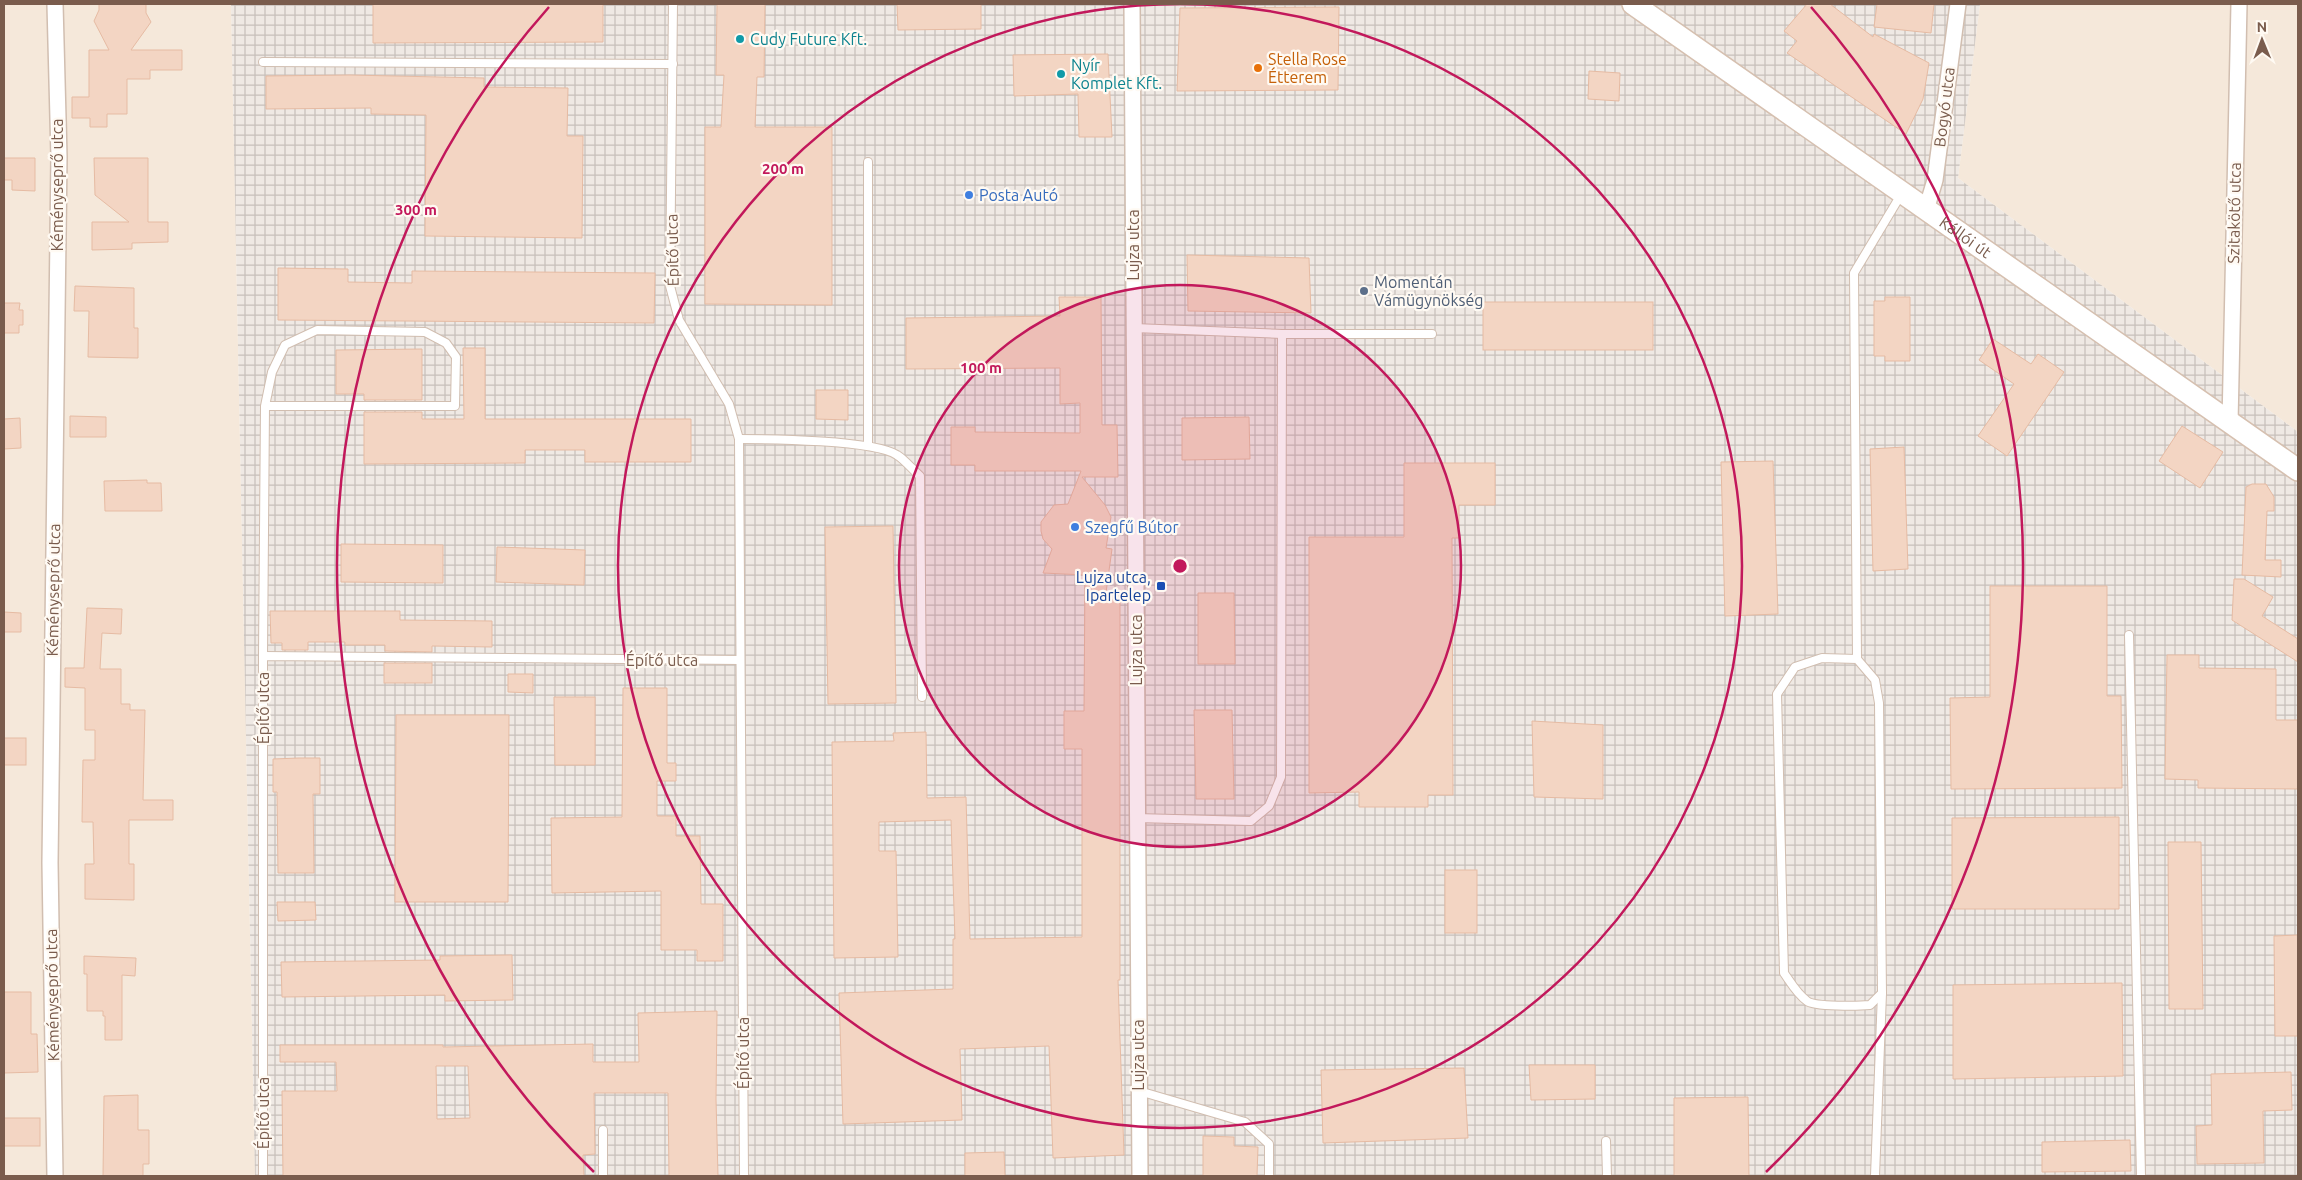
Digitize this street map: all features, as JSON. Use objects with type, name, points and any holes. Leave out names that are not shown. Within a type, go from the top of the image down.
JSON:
[{"type":"main road","name":"Kállói út","points":[[1633,4],[2298,470]]},
{"type":"street","name":"Kéményseprő utca","points":[[55,4],[59,157],[50,855],[55,1176]]},
{"type":"street","name":"Lujza utca","points":[[1132,4],[1136,818],[1140,1176]]},
{"type":"street","name":"Bogyó utca","points":[[1926,210],[1935,180],[1958,4]]},
{"type":"street","name":"Szitakötő utca","points":[[2230,423],[2235,109],[2239,4]]},
{"type":"lane","name":"Építő utca","points":[[673,4],[670,286],[679,320],[729,404],[739,439],[744,1176]]},
{"type":"lane","points":[[263,62],[673,64]]},
{"type":"lane","points":[[868,162],[868,446]]},
{"type":"lane","points":[[1875,1176],[1882,993],[1879,703],[1875,680],[1857,659],[1854,272],[1902,193]]},
{"type":"lane","points":[[1134,328],[1282,334],[1432,334]]},
{"type":"lane","points":[[263,656],[264,406],[272,372],[285,345],[317,330],[425,332],[446,343],[456,357],[456,406],[264,406]]},
{"type":"lane","points":[[1136,818],[1251,821],[1269,806],[1281,777],[1282,334]]},
{"type":"lane","points":[[739,439],[780,439],[868,446],[896,454],[920,476],[922,697]]},
{"type":"lane","points":[[2129,635],[2141,1176]]},
{"type":"lane","name":"Építő utca","points":[[263,1176],[263,656],[740,660]]},
{"type":"lane","points":[[1857,659],[1822,658],[1795,666],[1777,694],[1784,973],[1795,990],[1808,1003],[1870,1005],[1882,993]]},
{"type":"lane","points":[[1138,1091],[1244,1122],[1269,1144],[1269,1176]]},
{"type":"lane","points":[[603,1130],[603,1176]]},
{"type":"lane","points":[[1606,1141],[1607,1176]]},
{"type":"shaded area","points":[[4,4],[231,4],[255,1176],[4,1176]]},
{"type":"shaded area","points":[[231,4],[1980,4],[1958,178],[2298,432],[2298,1176],[255,1176]]},
{"type":"shaded area","points":[[1980,4],[2298,4],[2298,432],[1958,178]]},
{"type":"building","points":[[99,4],[146,4],[146,13],[151,22],[131,50],[182,50],[182,70],[150,70],[150,79],[127,79],[127,114],[107,114],[107,127],[90,127],[90,118],[72,118],[72,97],[89,97],[89,50],[109,50],[94,21],[99,10]]},
{"type":"building","points":[[373,4],[603,4],[603,42],[373,43]]},
{"type":"building","points":[[717,4],[765,4],[764,77],[757,77],[755,127],[832,127],[832,305],[705,304],[705,127],[721,127],[724,75],[716,75]]},
{"type":"building","points":[[897,4],[981,4],[981,29],[898,30]]},
{"type":"building","points":[[1807,4],[1830,4],[1873,37],[1874,34],[1929,63],[1923,99],[1906,134],[1787,53],[1797,41],[1784,31]]},
{"type":"building","points":[[1877,4],[1934,4],[1931,33],[1874,27]]},
{"type":"building","points":[[1339,7],[1338,90],[1177,91],[1180,8]]},
{"type":"building","name":"Nyír Komplet Kft.","points":[[1108,54],[1112,137],[1079,137],[1078,94],[1014,96],[1013,55]]},
{"type":"building","points":[[1589,71],[1620,73],[1619,101],[1588,99]]},
{"type":"building","points":[[350,75],[484,78],[484,87],[568,88],[567,136],[583,136],[582,238],[425,236],[426,115],[371,114],[371,108],[266,109],[266,76]]},
{"type":"building","points":[[4,158],[35,158],[35,191],[12,190],[12,180],[4,180]]},
{"type":"building","points":[[94,158],[148,158],[148,222],[168,222],[168,242],[132,243],[132,249],[92,250],[92,222],[129,222],[95,195]]},
{"type":"building","points":[[1187,255],[1309,258],[1311,313],[1188,311]]},
{"type":"building","points":[[278,268],[348,269],[348,282],[412,283],[412,271],[655,273],[654,323],[278,320]]},
{"type":"building","points":[[75,286],[134,288],[134,328],[138,328],[138,358],[88,357],[89,311],[74,311]]},
{"type":"building","points":[[1059,297],[1101,297],[1102,425],[1117,425],[1118,477],[1082,477],[1105,505],[1111,517],[1106,548],[1112,549],[1105,600],[1120,600],[1120,980],[1118,980],[1124,1155],[1053,1158],[1049,1046],[960,1049],[962,1120],[843,1124],[839,993],[953,989],[953,939],[955,939],[951,820],[879,822],[879,851],[896,851],[898,957],[834,958],[832,742],[894,741],[893,733],[926,732],[927,798],[966,797],[970,939],[1082,937],[1082,749],[1064,749],[1064,711],[1084,711],[1085,575],[1043,573],[1052,549],[1043,539],[1041,531],[1041,522],[1054,505],[1068,504],[1081,471],[975,471],[975,465],[951,465],[951,427],[975,427],[975,432],[1080,433],[1080,403],[1060,404],[1060,368],[906,369],[906,318],[1060,316]]},
{"type":"building","points":[[1885,297],[1910,297],[1910,361],[1885,361],[1885,356],[1874,356],[1874,301],[1885,301]]},
{"type":"building","points":[[1483,302],[1653,302],[1653,350],[1483,350]]},
{"type":"building","points":[[4,303],[20,303],[19,310],[23,310],[23,325],[19,325],[19,333],[4,333]]},
{"type":"building","points":[[1993,339],[2031,364],[2038,354],[2064,372],[2007,456],[1978,436],[2014,384],[1979,360]]},
{"type":"building","points":[[463,348],[485,348],[485,419],[691,419],[691,462],[585,462],[585,450],[525,450],[525,463],[364,464],[364,412],[422,412],[422,419],[464,419]]},
{"type":"building","points":[[422,349],[422,400],[364,400],[364,394],[336,394],[336,350]]},
{"type":"building","points":[[816,390],[848,390],[848,420],[816,419]]},
{"type":"building","points":[[70,416],[106,417],[106,437],[70,437]]},
{"type":"building","points":[[1249,417],[1250,459],[1182,460],[1182,418]]},
{"type":"building","points":[[20,418],[21,448],[4,449],[4,419]]},
{"type":"building","points":[[2182,426],[2223,452],[2200,488],[2159,461]]},
{"type":"building","points":[[1904,447],[1908,569],[1873,571],[1870,449]]},
{"type":"building","points":[[1773,461],[1778,614],[1725,616],[1721,462]]},
{"type":"building","points":[[1404,463],[1495,463],[1495,505],[1459,505],[1459,538],[1452,538],[1453,795],[1428,795],[1428,807],[1359,807],[1359,792],[1309,793],[1309,537],[1404,537]]},
{"type":"building","points":[[147,480],[147,483],[161,483],[162,511],[105,511],[104,481]]},
{"type":"building","points":[[2252,484],[2266,484],[2274,497],[2274,511],[2267,511],[2265,560],[2281,560],[2281,577],[2242,575],[2246,487]]},
{"type":"building","points":[[893,526],[896,703],[828,704],[825,527]]},
{"type":"building","points":[[341,544],[443,545],[443,583],[341,582]]},
{"type":"building","points":[[497,547],[585,550],[584,585],[496,582]]},
{"type":"building","points":[[2234,579],[2244,579],[2273,597],[2262,616],[2298,639],[2298,662],[2232,620]]},
{"type":"building","points":[[1990,586],[2107,586],[2107,696],[2121,696],[2122,788],[1951,789],[1950,698],[1990,697]]},
{"type":"building","points":[[1198,593],[1234,593],[1235,664],[1198,664]]},
{"type":"building","points":[[87,608],[122,609],[121,634],[102,633],[100,669],[121,669],[121,704],[130,704],[130,710],[145,710],[143,800],[173,800],[173,820],[129,820],[129,864],[134,864],[134,900],[85,899],[85,864],[94,864],[93,822],[82,822],[83,760],[95,760],[95,730],[85,730],[85,688],[65,687],[65,668],[84,668]]},
{"type":"building","points":[[270,611],[400,611],[400,620],[492,621],[492,647],[432,646],[432,652],[385,651],[385,645],[345,645],[345,642],[308,642],[308,650],[282,650],[282,643],[271,643]]},
{"type":"building","points":[[4,612],[21,613],[21,632],[4,632]]},
{"type":"building","points":[[2167,655],[2199,655],[2199,668],[2276,669],[2276,720],[2298,720],[2298,789],[2198,788],[2198,780],[2165,779]]},
{"type":"building","points":[[384,663],[432,663],[432,683],[384,683]]},
{"type":"building","points":[[508,674],[533,674],[533,693],[508,692]]},
{"type":"building","points":[[623,688],[667,688],[667,763],[676,763],[676,781],[657,781],[657,816],[676,816],[676,836],[700,836],[701,904],[723,904],[723,961],[697,961],[697,950],[661,950],[661,891],[552,893],[551,818],[622,817]]},
{"type":"building","points":[[554,697],[595,697],[595,765],[555,765]]},
{"type":"building","points":[[1194,710],[1232,710],[1234,799],[1196,799]]},
{"type":"building","points":[[396,715],[509,715],[508,902],[395,902]]},
{"type":"building","points":[[1532,721],[1603,725],[1603,799],[1534,797]]},
{"type":"building","points":[[4,738],[26,738],[26,765],[4,765]]},
{"type":"building","points":[[320,758],[320,794],[313,794],[314,873],[278,873],[277,792],[273,792],[273,759]]},
{"type":"building","points":[[2119,817],[2119,909],[1952,909],[1952,818]]},
{"type":"building","points":[[2168,842],[2201,842],[2203,1009],[2169,1009]]},
{"type":"building","points":[[1445,870],[1477,870],[1477,933],[1445,933]]},
{"type":"building","points":[[277,902],[315,902],[316,920],[278,921]]},
{"type":"building","points":[[2298,935],[2298,1036],[2275,1036],[2274,936]]},
{"type":"building","points":[[512,955],[513,1000],[445,1001],[445,995],[282,997],[281,962],[440,960],[440,956]]},
{"type":"building","points":[[84,956],[136,958],[135,976],[122,975],[122,1040],[105,1040],[105,1016],[103,1016],[103,1011],[87,1011],[87,974],[84,974]]},
{"type":"building","points":[[2122,983],[2123,1076],[1953,1079],[1953,985]]},
{"type":"building","points":[[4,992],[31,992],[31,1034],[37,1034],[38,1072],[4,1073]]},
{"type":"building","points":[[717,1011],[716,1099],[718,1176],[669,1176],[668,1093],[594,1093],[595,1154],[583,1155],[584,1176],[283,1176],[282,1091],[337,1091],[336,1062],[280,1062],[280,1045],[443,1045],[443,1047],[593,1044],[593,1062],[639,1062],[638,1013]],"holes":[[[436,1066],[468,1066],[470,1118],[437,1119]]]},
{"type":"building","points":[[1529,1065],[1595,1065],[1595,1099],[1531,1100]]},
{"type":"building","points":[[1464,1068],[1468,1138],[1323,1143],[1321,1070]]},
{"type":"building","points":[[2291,1072],[2292,1110],[2263,1111],[2264,1163],[2197,1164],[2196,1126],[2212,1125],[2211,1074]]},
{"type":"building","points":[[138,1095],[138,1130],[149,1130],[149,1164],[143,1164],[143,1176],[103,1176],[104,1096]]},
{"type":"building","points":[[1748,1097],[1749,1176],[1674,1176],[1674,1098]]},
{"type":"building","points":[[4,1118],[40,1118],[40,1146],[4,1146]]},
{"type":"building","points":[[1203,1136],[1234,1137],[1234,1146],[1258,1147],[1257,1176],[1203,1176]]},
{"type":"building","points":[[2130,1140],[2131,1171],[2042,1172],[2042,1142]]},
{"type":"building","points":[[1004,1152],[1005,1176],[965,1176],[965,1153]]},
{"type":"place","name":"Cudy Future Kft.","points":[[740,39]]},
{"type":"place","name":"Stella Rose Étterem","points":[[1258,68]]},
{"type":"place","name":"Nyír Komplet Kft.","points":[[1061,74]]},
{"type":"place","name":"Posta Autó","points":[[969,195]]},
{"type":"place","name":"Momentán Vámügynökség","points":[[1364,291]]},
{"type":"place","name":"Szegfű Bútor","points":[[1075,527]]},
{"type":"place","name":"Lujza utca, Ipartelep","points":[[1161,586]]}]
